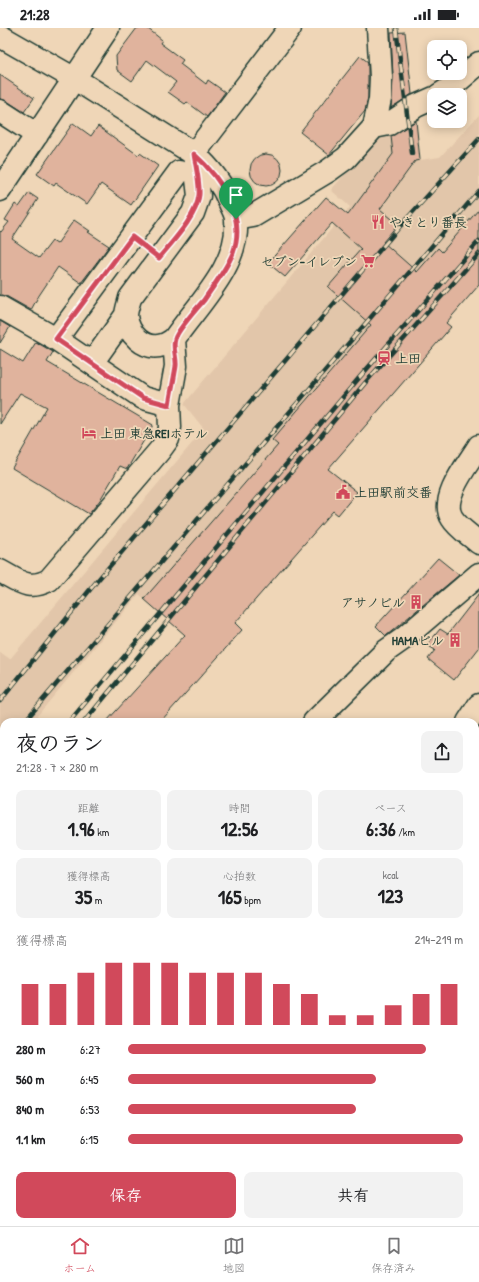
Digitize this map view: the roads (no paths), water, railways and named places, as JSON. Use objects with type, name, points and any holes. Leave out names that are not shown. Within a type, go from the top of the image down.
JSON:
[{"type":"street","points":[[0,190],[108,28]]},
{"type":"street","points":[[92,363],[126,315],[130,298],[193,213],[199,196],[194,154],[290,28]]},
{"type":"street","points":[[193,213],[211,208],[234,214],[254,216],[328,171],[346,158],[374,127],[380,99],[381,77],[378,28]]},
{"type":"street","points":[[0,36],[74,79],[194,154],[209,167],[219,181],[234,214],[233,252],[225,269],[174,339],[164,345],[155,346],[146,344],[133,336],[126,315]]},
{"type":"street","points":[[450,88],[479,63]]},
{"type":"street","points":[[374,127],[389,124],[416,106],[427,101]]},
{"type":"street","points":[[0,111],[37,135]]},
{"type":"street","points":[[56,339],[179,172]]},
{"type":"street","points":[[132,237],[159,258]]},
{"type":"street","points":[[0,306],[56,339],[143,398],[169,405]]},
{"type":"street","points":[[0,571],[29,586],[39,585],[49,580],[160,450],[168,439],[170,427],[169,405],[176,366],[174,339]]},
{"type":"street","points":[[479,446],[454,486],[451,493],[449,506],[452,517],[479,543]]},
{"type":"street","points":[[318,718],[386,651],[403,639],[479,574]]},
{"type":"street","points":[[471,718],[479,705]]},
{"type":"railway","points":[[396,28],[412,153]]},
{"type":"railway","points":[[0,701],[97,581],[402,224],[479,139]]},
{"type":"railway","points":[[27,718],[479,191]]},
{"type":"railway","points":[[72,718],[359,378],[479,241]]},
{"type":"railway","points":[[87,718],[365,383],[479,254]]},
{"type":"place","name":"やきとり番長","points":[[378,222]]},
{"type":"place","name":"セブン-イレブン","points":[[368,261]]},
{"type":"place","name":"上田","points":[[384,358]]},
{"type":"place","name":"上田 東急REIホテル","points":[[89,433]]},
{"type":"place","name":"上田駅前交番","points":[[343,492]]},
{"type":"place","name":"アサノビル","points":[[416,602]]},
{"type":"place","name":"HAMAビル","points":[[455,640]]}]
